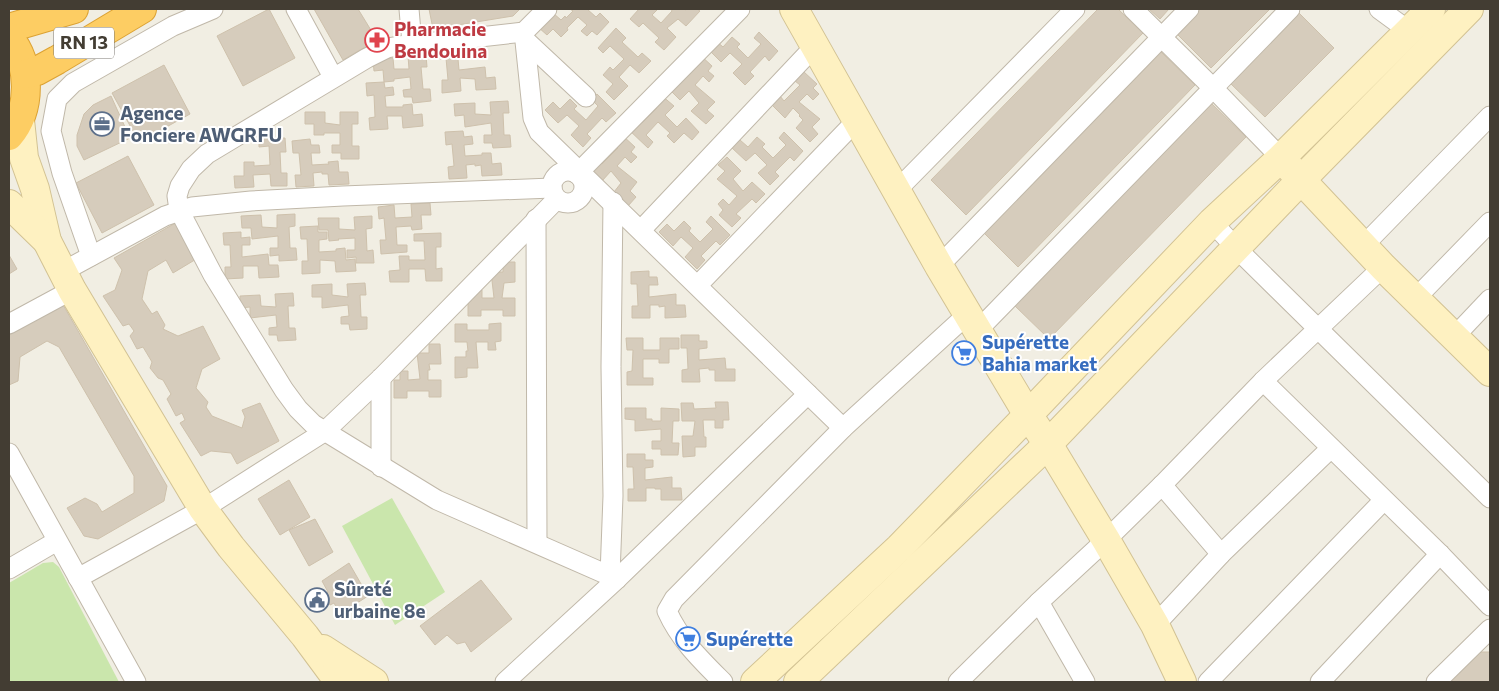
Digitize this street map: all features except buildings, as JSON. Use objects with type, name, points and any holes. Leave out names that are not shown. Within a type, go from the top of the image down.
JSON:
[{"type":"highway","name":"RN 13","points":[[9,28],[74,9]]},
{"type":"highway","name":"RN 13","points":[[26,74],[37,71],[57,60],[142,9]]},
{"type":"highway","points":[[9,37],[21,58],[26,74],[26,97],[14,128]]},
{"type":"main road","points":[[794,9],[939,266],[1028,415],[1048,444],[1106,540],[1155,625],[1182,682]]},
{"type":"main road","points":[[755,682],[899,548],[1212,222],[1281,158],[1431,9]]},
{"type":"main road","points":[[798,682],[1048,444],[1300,181],[1470,9]]},
{"type":"main road","points":[[14,128],[35,189],[47,240],[67,281],[204,509],[231,547],[305,636],[339,682]]},
{"type":"main road","points":[[1281,158],[1300,181],[1364,245],[1383,267],[1490,372]]},
{"type":"main road","points":[[9,204],[47,240]]},
{"type":"main road","points":[[305,636],[374,682]]},
{"type":"street","points":[[91,256],[62,173],[51,131],[57,99],[73,82],[173,26],[213,9]]},
{"type":"street","points":[[296,9],[333,77]]},
{"type":"street","points":[[409,9],[412,44]]},
{"type":"street","points":[[547,9],[524,36],[412,44],[387,48],[366,58],[206,154],[191,169],[180,186],[178,210],[213,275],[284,390],[298,409],[313,424],[437,500],[614,577]]},
{"type":"street","points":[[78,578],[204,509],[324,432],[380,378],[536,219],[554,193],[556,177],[560,173],[578,172],[740,9]]},
{"type":"street","points":[[897,190],[1074,9]]},
{"type":"street","points":[[1133,9],[1281,158]]},
{"type":"street","points":[[939,266],[1189,9]]},
{"type":"street","points":[[723,682],[693,652],[674,628],[667,611],[674,599],[843,428],[973,322],[1213,88],[1290,9]]},
{"type":"street","points":[[1379,9],[1409,31]]},
{"type":"street","points":[[524,36],[586,97]]},
{"type":"street","points":[[524,36],[535,125],[543,137],[578,172],[613,202],[843,428]]},
{"type":"street","points":[[641,230],[814,46]]},
{"type":"street","points":[[1364,245],[1490,116]]},
{"type":"street","points":[[698,285],[857,120]]},
{"type":"street","points":[[9,324],[67,281],[91,256],[178,210],[210,204],[251,201],[554,193],[566,203],[572,203],[580,197],[584,187],[578,172]]},
{"type":"street","points":[[613,202],[611,367],[614,577]]},
{"type":"street","points":[[536,219],[537,543]]},
{"type":"street","points":[[1212,222],[1236,248],[1490,498]]},
{"type":"street","points":[[1415,299],[1490,222]]},
{"type":"street","points":[[958,682],[1039,602],[1106,540],[1263,381],[1383,267]]},
{"type":"street","points":[[1454,337],[1490,299]]},
{"type":"street","points":[[380,378],[381,467]]},
{"type":"street","points":[[1263,381],[1440,554],[1490,606]]},
{"type":"street","points":[[505,682],[808,394]]},
{"type":"street","points":[[1155,625],[1221,554],[1331,448]]},
{"type":"street","points":[[9,453],[136,682]]},
{"type":"street","points":[[1162,484],[1221,554]]},
{"type":"street","points":[[1208,682],[1384,500]]},
{"type":"street","points":[[9,568],[57,541]]},
{"type":"street","points":[[1320,682],[1440,554]]},
{"type":"street","points":[[1039,602],[1085,682]]},
{"type":"street","points":[[1436,682],[1490,629]]},
{"type":"green space","points":[[392,498],[445,592],[395,625],[342,526]]},
{"type":"green space","points":[[53,562],[59,567],[119,682],[9,682],[9,583],[43,563]]},
{"type":"place","name":"Pharmacie Bendouina","points":[[377,40]]},
{"type":"place","name":"Agence Fonciere AWGRFU","points":[[102,124]]},
{"type":"place","name":"Supérette Bahia market","points":[[964,353]]},
{"type":"place","name":"Sûreté urbaine 8e","points":[[317,600]]},
{"type":"place","name":"Supérette","points":[[688,639]]}]
